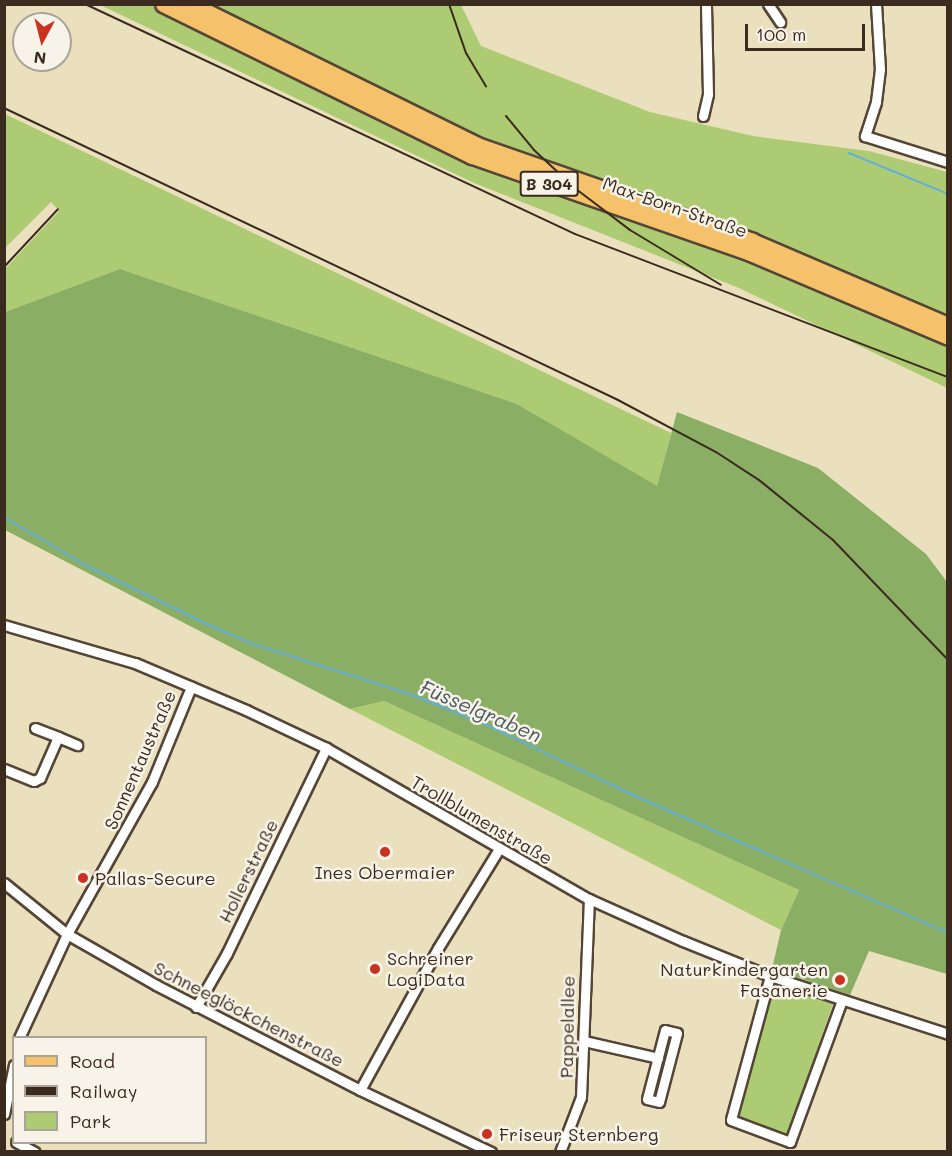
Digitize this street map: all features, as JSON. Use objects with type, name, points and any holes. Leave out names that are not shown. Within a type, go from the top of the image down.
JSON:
[{"type":"main road","name":"Max-Born-Straße","points":[[163,4],[471,156],[748,252],[948,337]]},
{"type":"main road","name":"Max-Born-Straße","points":[[191,4],[477,145],[752,241],[948,325]]},
{"type":"street","points":[[703,116],[708,94],[706,4]]},
{"type":"street","points":[[768,4],[780,22]]},
{"type":"street","points":[[876,4],[880,69],[876,102],[865,136],[948,162]]},
{"type":"street","name":"Trollblumenstraße","points":[[4,625],[135,663],[326,748],[589,899],[770,976],[948,1034]]},
{"type":"street","name":"Sonnentaustraße","points":[[20,1036],[67,934],[127,833],[191,687]]},
{"type":"street","points":[[35,728],[77,745]]},
{"type":"street","points":[[4,769],[34,781],[40,778],[58,737]]},
{"type":"street","name":"Hollerstraße","points":[[196,1007],[227,953],[326,748]]},
{"type":"street","points":[[360,1090],[438,948],[499,849]]},
{"type":"street","name":"Schneeglöckchenstraße","points":[[4,883],[67,934],[196,1007],[360,1090],[491,1152]]},
{"type":"street","name":"Pappelallee","points":[[560,1152],[581,1097],[589,899]]},
{"type":"street","points":[[770,976],[730,1120],[788,1147],[842,1000]]},
{"type":"street","points":[[665,1030],[677,1034],[659,1102],[647,1099],[658,1058],[665,1030]]},
{"type":"street","points":[[584,1041],[658,1058]]},
{"type":"street","points":[[4,1114],[12,1075]]},
{"type":"street","points":[[19,1144],[35,1152]]},
{"type":"green space","points":[[100,5],[151,5],[467,159],[749,259],[947,343],[947,388],[739,288],[474,183]]},
{"type":"green space","points":[[203,5],[461,5],[481,46],[650,112],[753,136],[869,151],[947,172],[947,319],[479,139]]},
{"type":"green space","points":[[5,114],[671,433],[657,487],[517,404],[120,269],[5,312],[4,270],[59,211],[51,202],[5,248]]},
{"type":"green space","points":[[120,269],[517,404],[657,486],[677,412],[818,468],[926,554],[947,582],[947,974],[869,951],[850,995],[772,969],[781,930],[799,890],[384,701],[350,709],[5,530],[5,312]]},
{"type":"green space","points":[[384,701],[799,890],[781,930],[350,709]]},
{"type":"green space","points":[[772,981],[833,1002],[788,1135],[726,1114]]},
{"type":"waterway","points":[[849,153],[948,194]]},
{"type":"waterway","name":"Füsselgraben","points":[[4,517],[87,566],[250,643],[413,695],[489,726],[635,796],[948,933]]},
{"type":"railway","points":[[85,4],[575,234],[948,377]]},
{"type":"railway","points":[[449,4],[466,53],[486,86]]},
{"type":"railway","points":[[4,108],[618,400],[716,452],[759,480],[833,540],[948,660]]},
{"type":"railway","points":[[506,116],[534,150],[576,189],[630,230],[721,285]]},
{"type":"railway","points":[[4,267],[58,209]]},
{"type":"place","name":"Ines Obermaier","points":[[385,852]]},
{"type":"place","name":"Pallas-Secure","points":[[83,878]]},
{"type":"place","name":"Schreiner LogiData","points":[[375,969]]},
{"type":"place","name":"Naturkindergarten Fasanerie","points":[[840,980]]},
{"type":"place","name":"Friseur Sternberg","points":[[487,1134]]}]
